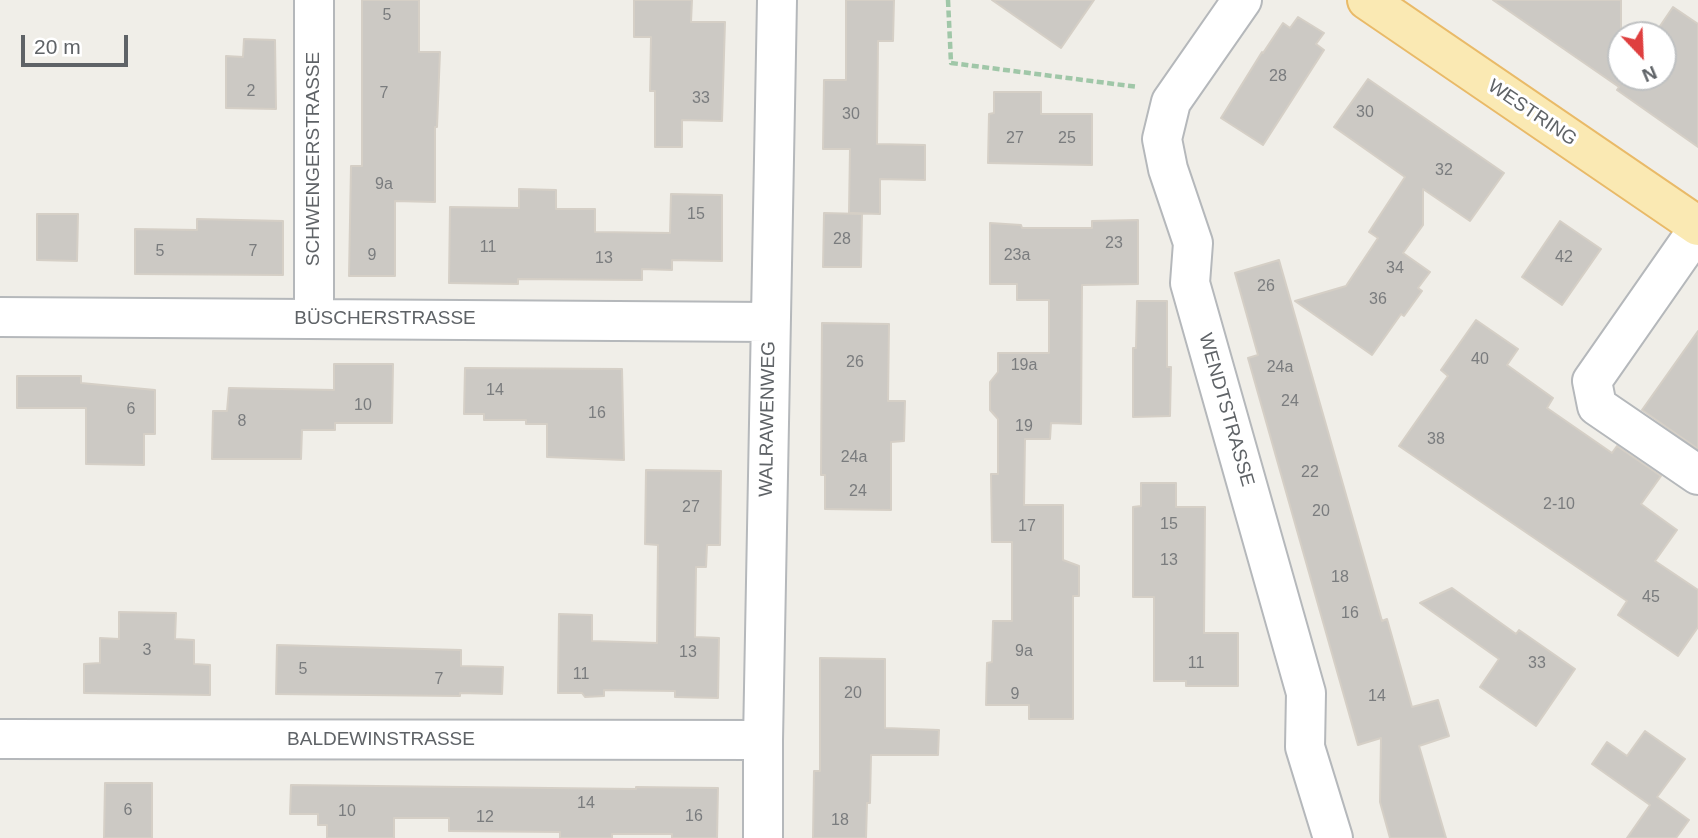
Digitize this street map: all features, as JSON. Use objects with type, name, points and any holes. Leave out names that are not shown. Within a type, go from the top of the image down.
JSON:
[{"type":"main road","name":"WESTRING","points":[[1367,0],[1698,227]]},
{"type":"street","name":"SCHWENGERSTRASSE","points":[[314,0],[314,318]]},
{"type":"street","name":"WALRAWENWEG","points":[[763,838],[762,740],[776,0]]},
{"type":"street","name":"WENDTSTRASSE","points":[[1242,0],[1171,102],[1163,139],[1168,169],[1193,243],[1191,283],[1306,693],[1305,747],[1333,838]]},
{"type":"street","points":[[1698,227],[1592,381],[1597,406],[1698,475]]},
{"type":"street","name":"BÜSCHERSTRASSE","points":[[0,317],[770,322]]},
{"type":"street","name":"BALDEWINSTRASSE","points":[[0,739],[762,740]]},
{"type":"path","points":[[948,0],[951,63],[1139,87],[1171,102]]},
{"type":"building","points":[[362,0],[419,0],[419,52],[440,52],[435,127],[435,202],[395,201],[395,276],[349,276],[351,166],[362,166]]},
{"type":"building","points":[[634,0],[692,0],[691,22],[725,22],[722,121],[682,120],[682,147],[655,147],[655,91],[650,91],[651,37],[634,37]]},
{"type":"building","points":[[846,0],[894,0],[893,41],[878,41],[877,144],[925,145],[925,180],[880,179],[880,214],[849,213],[850,149],[823,149],[824,80],[846,80]]},
{"type":"building","points":[[992,0],[1094,0],[1061,48]]},
{"type":"building","points":[[1493,0],[1621,0],[1621,21],[1607,21],[1607,79]]},
{"type":"building","points":[[1673,7],[1698,24],[1698,147],[1618,91],[1677,91],[1677,21],[1664,21]]},
{"type":"building","points":[[1298,17],[1324,33],[1316,44],[1324,50],[1263,145],[1221,118],[1283,23],[1290,28]]},
{"type":"building","points":[[244,39],[275,40],[276,109],[226,108],[226,56],[243,57]]},
{"type":"building","points":[[1368,79],[1504,173],[1470,221],[1423,189],[1423,225],[1403,253],[1430,272],[1418,288],[1422,291],[1404,316],[1401,314],[1372,355],[1295,301],[1346,286],[1378,238],[1369,232],[1405,177],[1334,127]]},
{"type":"building","points":[[994,92],[1041,92],[1041,114],[1092,114],[1092,165],[988,163],[989,114],[994,113]]},
{"type":"building","points":[[519,189],[556,190],[556,209],[595,209],[595,232],[670,233],[671,194],[722,195],[722,261],[672,260],[672,270],[642,269],[642,280],[518,279],[518,284],[449,283],[450,207],[519,208]]},
{"type":"building","points":[[824,213],[862,214],[861,267],[823,267]]},
{"type":"building","points":[[37,214],[78,214],[77,261],[37,260]]},
{"type":"building","points":[[197,219],[283,221],[283,275],[135,274],[135,229],[197,230]]},
{"type":"building","points":[[1138,220],[1138,284],[1082,285],[1081,424],[1051,423],[1050,439],[1025,439],[1024,505],[1063,505],[1063,560],[1079,566],[1079,596],[1073,596],[1073,719],[1029,719],[1029,705],[986,705],[987,663],[992,662],[993,621],[1012,621],[1012,542],[992,542],[991,474],[998,474],[998,419],[990,410],[990,382],[998,372],[998,353],[1049,353],[1049,300],[1017,300],[1017,284],[990,284],[990,223],[1021,225],[1022,228],[1092,228],[1092,221]]},
{"type":"building","points":[[1560,221],[1601,249],[1562,305],[1522,277]]},
{"type":"building","points":[[1279,260],[1382,621],[1387,619],[1412,707],[1438,700],[1449,736],[1419,746],[1446,838],[1390,838],[1380,802],[1381,738],[1358,745],[1248,358],[1258,355],[1235,273]]},
{"type":"building","points":[[1137,301],[1167,301],[1167,367],[1171,367],[1170,416],[1133,417],[1133,348],[1136,348]]},
{"type":"building","points":[[1476,320],[1518,349],[1507,365],[1553,398],[1547,408],[1612,453],[1617,446],[1661,476],[1641,504],[1677,530],[1655,561],[1698,590],[1698,627],[1678,656],[1618,615],[1627,601],[1399,446],[1448,376],[1441,370]]},
{"type":"building","points":[[822,323],[889,324],[888,401],[905,401],[904,441],[891,442],[891,510],[825,509],[825,475],[821,475]]},
{"type":"building","points":[[1698,331],[1698,449],[1642,410]]},
{"type":"building","points":[[334,364],[393,364],[392,423],[335,423],[335,430],[302,430],[301,459],[212,459],[213,411],[227,411],[229,388],[334,390]]},
{"type":"building","points":[[465,368],[622,369],[624,460],[547,457],[547,424],[526,424],[526,420],[484,420],[484,414],[464,414]]},
{"type":"building","points":[[17,376],[81,376],[81,383],[155,390],[155,434],[144,434],[144,465],[86,464],[86,408],[17,408]]},
{"type":"building","points":[[646,470],[721,471],[720,545],[707,545],[706,567],[696,567],[695,637],[719,638],[718,698],[675,697],[675,691],[604,690],[604,696],[585,697],[582,693],[558,693],[559,614],[592,615],[592,641],[657,643],[658,545],[645,544]]},
{"type":"building","points":[[1141,483],[1176,483],[1176,507],[1205,507],[1204,633],[1238,633],[1238,686],[1186,686],[1186,681],[1154,681],[1154,597],[1133,597],[1133,507],[1141,506]]},
{"type":"building","points":[[1452,588],[1516,634],[1519,630],[1575,669],[1536,726],[1480,687],[1499,659],[1420,603]]},
{"type":"building","points":[[119,612],[176,613],[175,639],[194,640],[194,664],[210,665],[210,695],[84,693],[84,664],[100,663],[100,638],[119,639]]},
{"type":"building","points":[[277,645],[461,650],[461,666],[503,667],[502,694],[276,694]]},
{"type":"building","points":[[820,658],[885,659],[885,728],[939,730],[938,755],[871,755],[866,838],[813,838],[814,771],[820,771]]},
{"type":"building","points":[[1645,731],[1685,759],[1657,797],[1689,820],[1676,838],[1627,838],[1650,805],[1592,764],[1607,742],[1627,756]]},
{"type":"building","points":[[105,783],[152,783],[152,838],[104,838]]},
{"type":"building","points":[[291,785],[718,788],[717,838],[672,838],[672,834],[612,834],[612,838],[560,838],[560,832],[449,831],[449,818],[394,818],[394,838],[327,838],[327,825],[318,825],[318,814],[290,814]]}]
